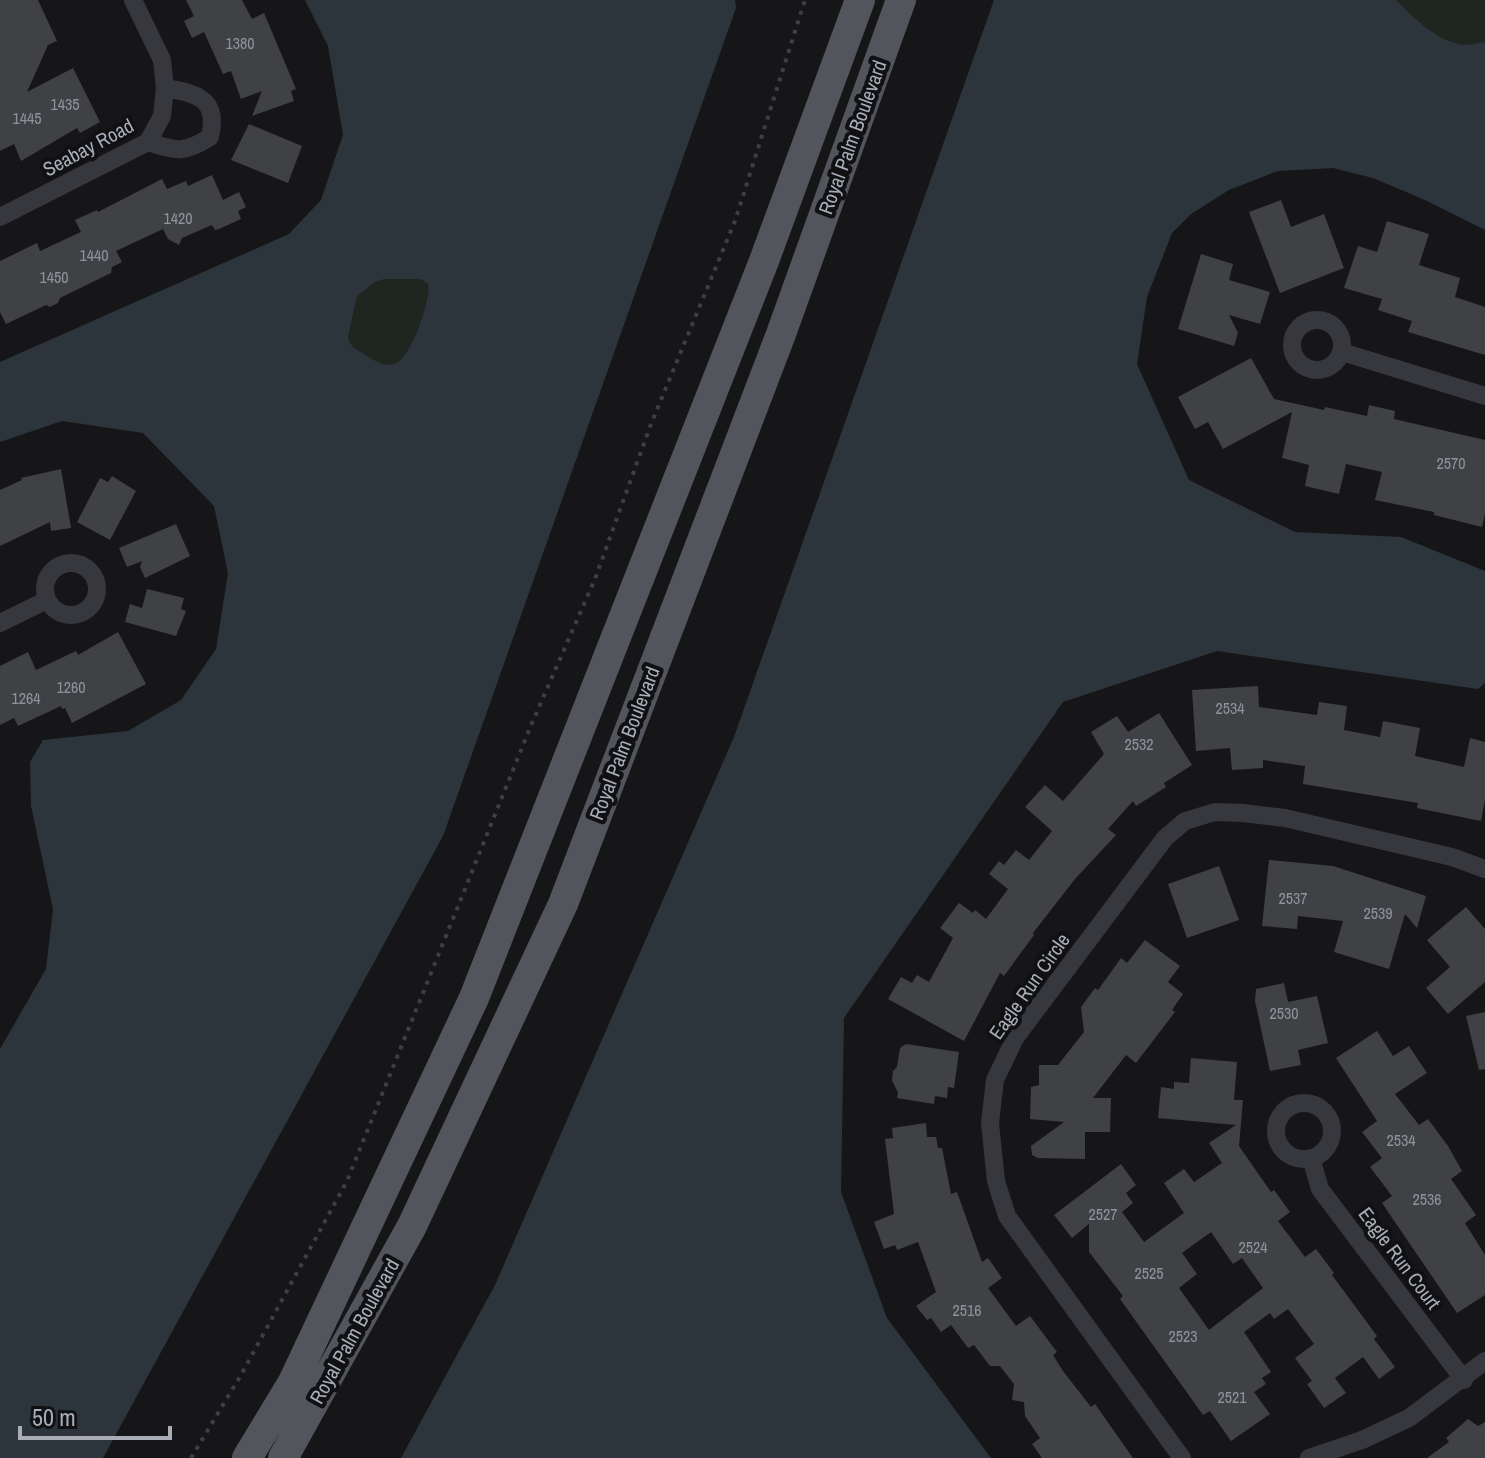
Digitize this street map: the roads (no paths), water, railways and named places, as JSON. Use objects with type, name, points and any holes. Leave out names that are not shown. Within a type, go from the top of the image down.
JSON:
[{"type":"main road","name":"Royal Palm Boulevard","points":[[247,1458],[293,1382],[474,998],[764,261],[860,0]]},
{"type":"main road","name":"Royal Palm Boulevard","points":[[283,1458],[412,1226],[563,904],[781,334],[901,0]]},
{"type":"street","name":"Seabay Road","points":[[0,217],[148,142],[162,116],[165,88],[162,60],[133,0]]},
{"type":"street","points":[[148,142],[177,151],[192,148],[210,137],[213,122],[209,105],[194,92],[165,88]]},
{"type":"street","points":[[1342,352],[1485,396]]},
{"type":"street","points":[[0,623],[47,600]]},
{"type":"street","name":"Eagle Run Circle","points":[[1182,1458],[1007,1216],[996,1181],[990,1123],[995,1080],[1015,1038],[1165,838],[1185,821],[1215,812],[1285,818],[1452,857],[1485,869]]},
{"type":"street","name":"Eagle Run Court","points":[[1311,1158],[1320,1189],[1464,1380]]},
{"type":"street","points":[[1309,1458],[1362,1440],[1409,1418],[1464,1380],[1485,1361]]}]
